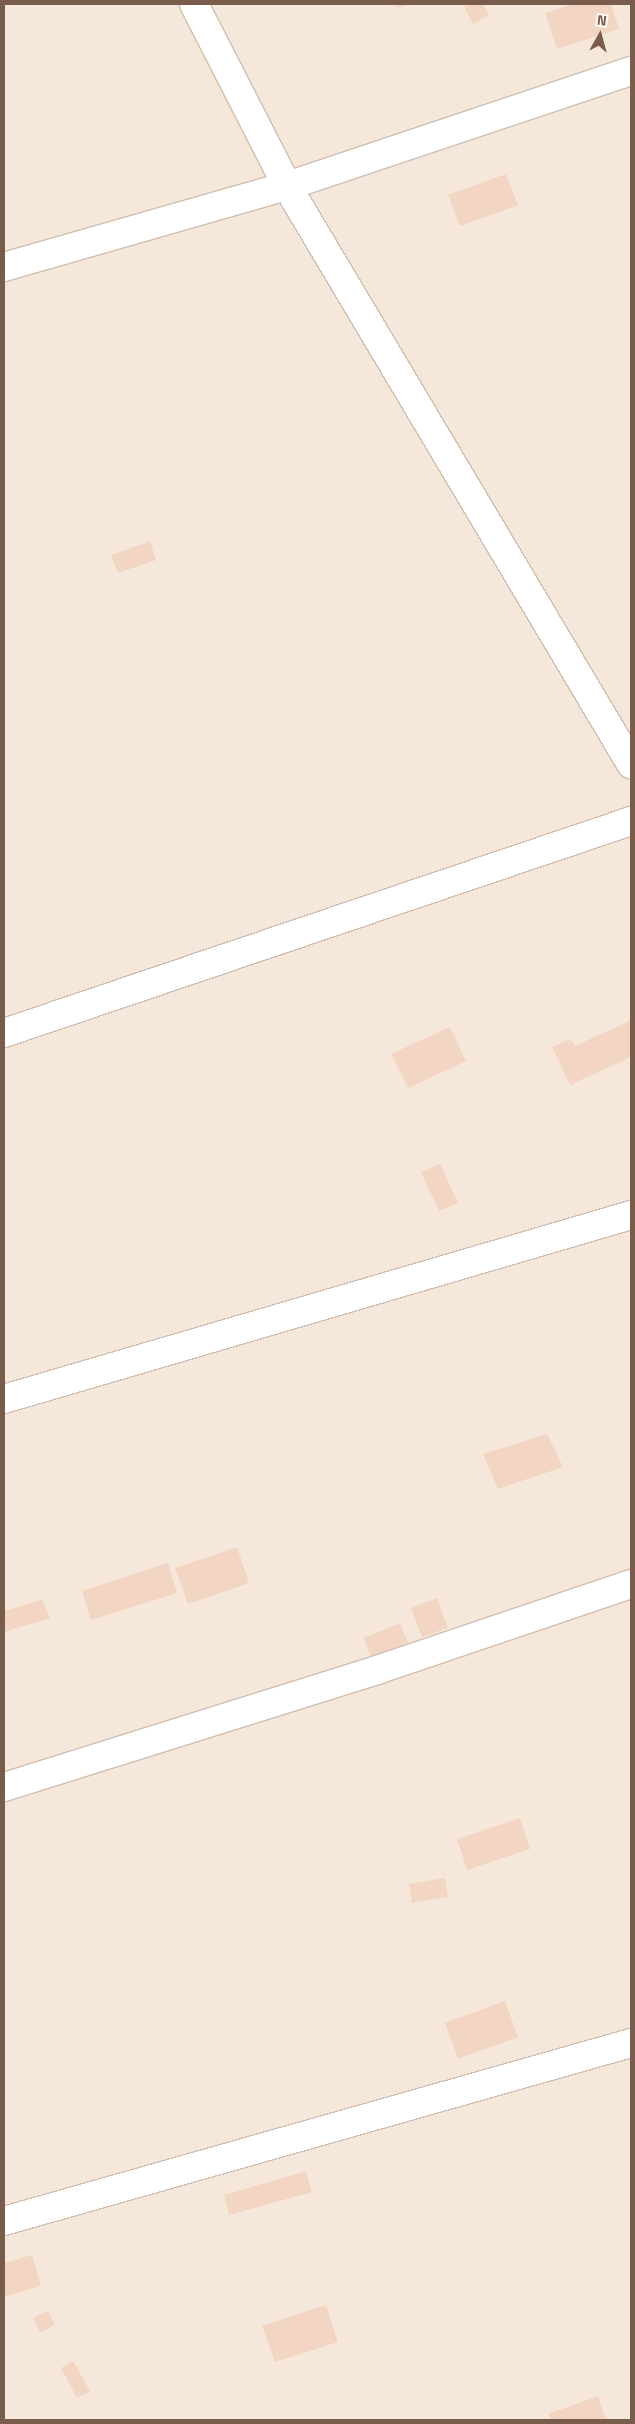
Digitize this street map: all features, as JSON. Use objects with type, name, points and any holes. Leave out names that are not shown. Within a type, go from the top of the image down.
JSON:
[{"type":"street","points":[[194,4],[287,186],[631,764]]},
{"type":"street","points":[[4,267],[287,186],[631,71]]},
{"type":"street","points":[[4,1033],[631,821]]},
{"type":"street","points":[[4,1399],[631,1215]]},
{"type":"street","points":[[4,1787],[377,1670],[631,1584]]},
{"type":"street","points":[[4,2221],[631,2043]]},
{"type":"shaded area","points":[[4,4],[631,4],[631,2420],[4,2420]]},
{"type":"building","points":[[396,4],[408,4],[397,8]]},
{"type":"building","points":[[470,4],[483,4],[489,15],[473,24],[464,7]]},
{"type":"building","points":[[574,4],[611,4],[619,29],[557,49],[545,13]]},
{"type":"building","points":[[506,174],[518,205],[460,226],[448,195]]},
{"type":"building","points":[[150,541],[156,560],[118,573],[111,555]]},
{"type":"building","points":[[631,1020],[631,1057],[570,1085],[552,1047],[571,1039],[575,1046]]},
{"type":"building","points":[[450,1027],[466,1061],[408,1088],[391,1054]]},
{"type":"building","points":[[440,1164],[458,1203],[439,1211],[421,1172]]},
{"type":"building","points":[[547,1434],[563,1467],[498,1489],[483,1454]]},
{"type":"building","points":[[237,1547],[249,1583],[188,1604],[175,1568]]},
{"type":"building","points":[[168,1563],[177,1593],[91,1620],[82,1591]]},
{"type":"building","points":[[437,1598],[448,1628],[422,1637],[411,1608]]},
{"type":"building","points":[[42,1600],[50,1618],[4,1632],[4,1611]]},
{"type":"building","points":[[400,1623],[408,1643],[371,1657],[364,1638]]},
{"type":"building","points":[[520,1818],[530,1849],[467,1870],[457,1839]]},
{"type":"building","points":[[445,1878],[448,1897],[412,1903],[409,1884]]},
{"type":"building","points":[[505,2001],[518,2037],[458,2059],[445,2023]]},
{"type":"building","points":[[306,2171],[312,2192],[229,2215],[224,2195]]},
{"type":"building","points":[[32,2255],[41,2286],[4,2297],[4,2263]]},
{"type":"building","points":[[326,2305],[338,2342],[275,2362],[262,2326]]},
{"type":"building","points":[[48,2311],[55,2325],[40,2333],[33,2318]]},
{"type":"building","points":[[73,2361],[90,2391],[77,2398],[61,2368]]},
{"type":"building","points":[[598,2396],[606,2420],[551,2420],[548,2414]]}]
